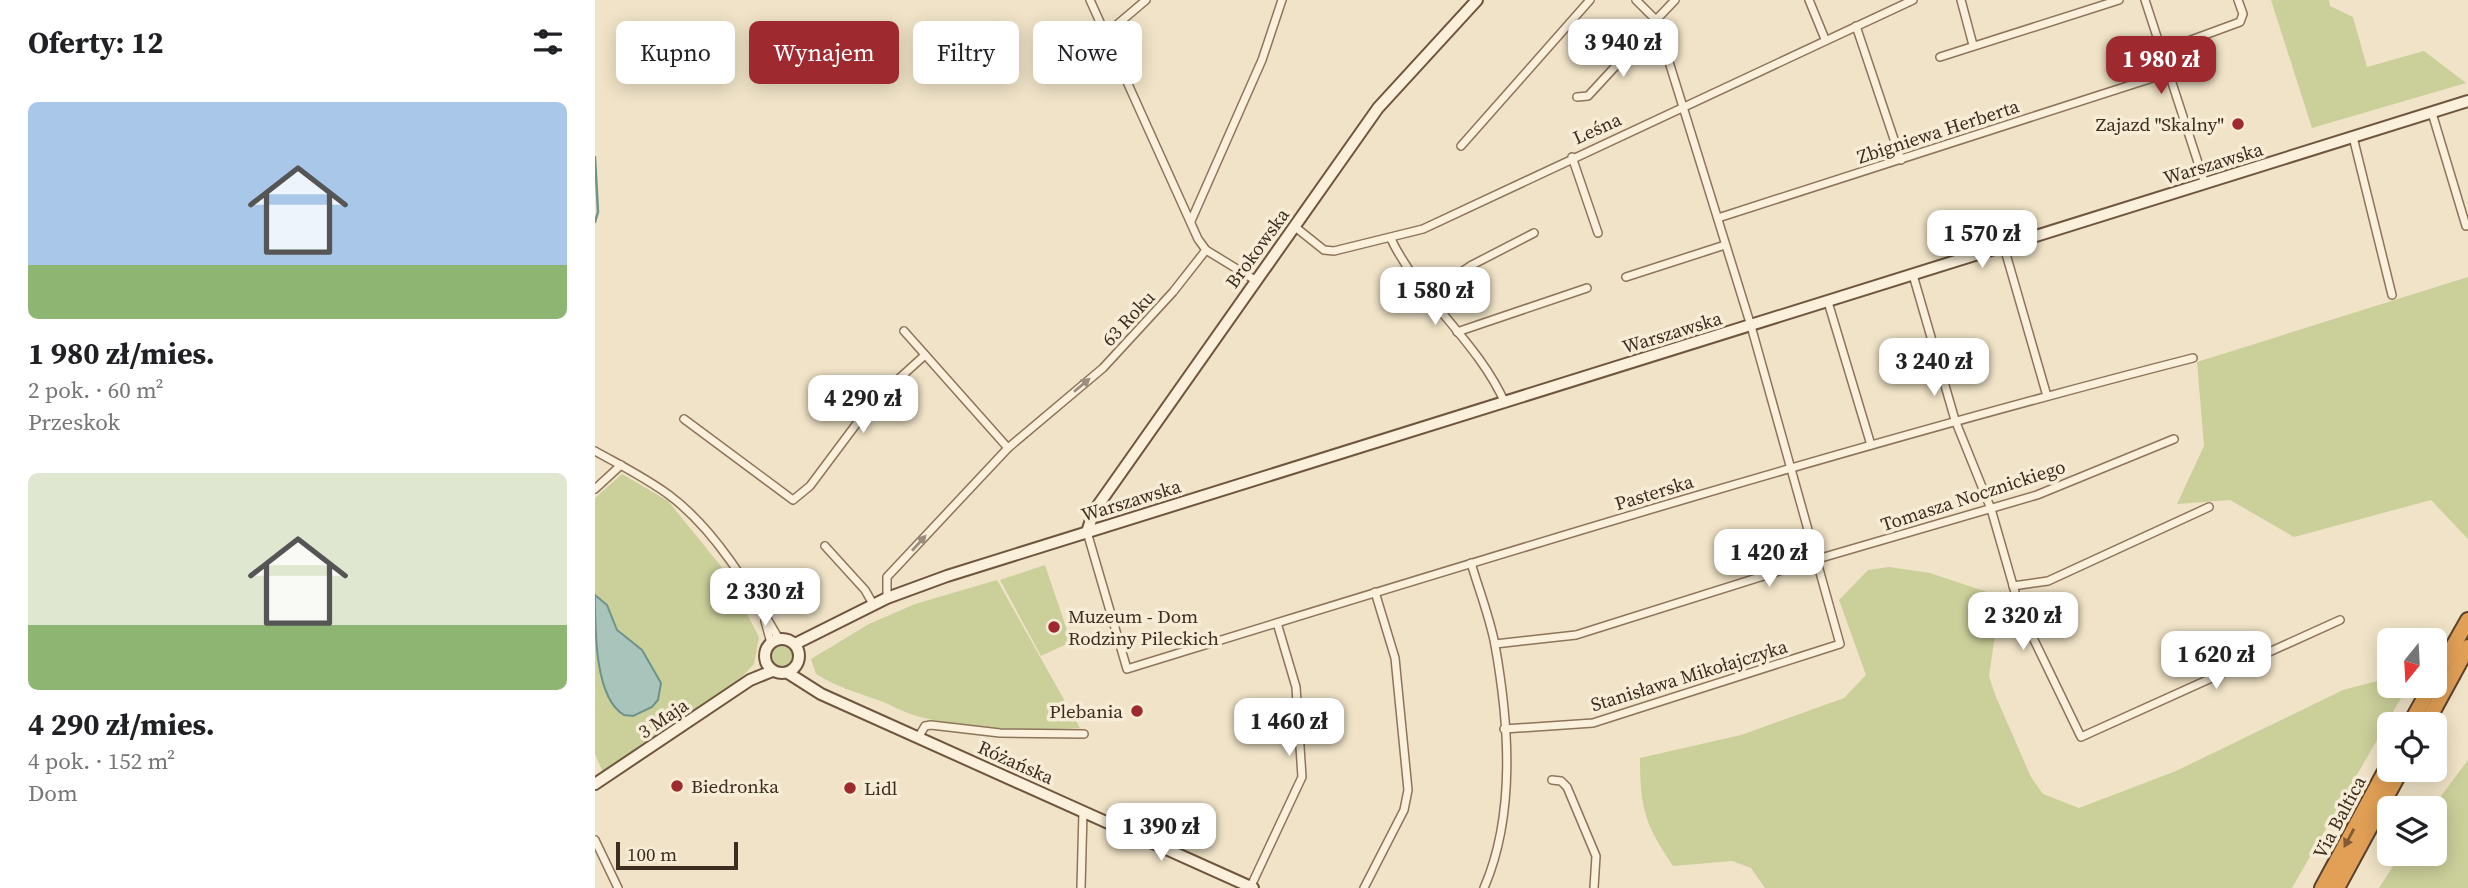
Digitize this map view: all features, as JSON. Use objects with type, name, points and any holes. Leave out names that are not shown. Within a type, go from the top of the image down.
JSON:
[{"type":"highway","points":[[2447,657],[2468,620]]},
{"type":"highway","points":[[2433,712],[2468,647]]},
{"type":"highway","name":"Via Baltica","points":[[2322,888],[2379,782]]},
{"type":"highway","name":"Via Baltica","points":[[2337,888],[2394,782]]},
{"type":"street","points":[[1090,0],[1100,21]]},
{"type":"street","points":[[1121,21],[1146,0]]},
{"type":"street","points":[[1191,221],[1262,60],[1282,0]]},
{"type":"street","name":"Brokowska","points":[[1087,532],[1094,511],[1378,108],[1477,0]]},
{"type":"street","points":[[1461,146],[1590,0]]},
{"type":"street","points":[[1636,0],[1657,24],[1751,326],[1814,560]]},
{"type":"street","points":[[1577,97],[1588,96],[1657,24],[1675,0]]},
{"type":"street","points":[[1809,0],[1825,39]]},
{"type":"street","name":"Leśna","points":[[1294,226],[1324,250],[1334,251],[1423,229],[1572,157],[1913,0]]},
{"type":"street","points":[[1961,0],[1973,45]]},
{"type":"street","points":[[1940,57],[2119,0]]},
{"type":"street","points":[[2145,0],[2205,184]]},
{"type":"street","points":[[2161,51],[2240,22],[2243,14],[2238,0]]},
{"type":"street","points":[[1856,26],[1901,160]]},
{"type":"street","name":"Zbigniewa Herberta","points":[[1718,218],[2168,74]]},
{"type":"street","points":[[1129,84],[1206,250],[1255,280]]},
{"type":"street","name":"Warszawska","points":[[887,598],[1087,532],[2468,101]]},
{"type":"street","points":[[2432,113],[2466,226]]},
{"type":"street","points":[[2353,137],[2392,295]]},
{"type":"street","points":[[1572,157],[1598,233]]},
{"type":"street","points":[[1427,295],[1472,265],[1534,233]]},
{"type":"street","points":[[1391,239],[1427,295],[1495,381],[1504,403]]},
{"type":"street","points":[[1626,277],[1725,245]]},
{"type":"street","points":[[2004,247],[2047,396]]},
{"type":"street","name":"63 Roku","points":[[887,598],[887,577],[1008,449],[1103,368],[1174,292],[1206,250]]},
{"type":"street","points":[[1913,275],[1955,420],[1991,509],[2021,613],[2081,737],[2340,620]]},
{"type":"street","points":[[1457,332],[1587,288]]},
{"type":"street","points":[[1828,302],[1871,445]]},
{"type":"street","points":[[904,331],[1008,449]]},
{"type":"street","points":[[684,419],[793,500],[810,486],[872,403],[925,355]]},
{"type":"street","name":"Pasterska","points":[[1087,532],[1127,669],[1789,468],[1955,420],[2193,358]]},
{"type":"street","name":"Tomasza Nocznickiego","points":[[1495,644],[1576,635],[1814,560],[2037,495],[2174,439]]},
{"type":"street","points":[[595,451],[671,496],[699,524],[751,592],[775,641],[797,648]]},
{"type":"street","points":[[595,489],[621,465]]},
{"type":"street","points":[[2013,586],[2048,581],[2209,507]]},
{"type":"street","points":[[825,546],[865,590],[873,604]]},
{"type":"street","name":"Stanisława Mikołajczyka","points":[[1504,729],[1593,723],[1840,644],[1814,560]]},
{"type":"street","points":[[1471,563],[1495,644],[1507,780],[1496,858],[1483,888]]},
{"type":"street","points":[[1364,888],[1404,810],[1408,790],[1397,668],[1375,592]]},
{"type":"street","points":[[768,666],[791,670],[797,648],[887,598]]},
{"type":"street","points":[[1251,888],[1302,777],[1296,687],[1277,623]]},
{"type":"street","name":"3 Maja","points":[[595,784],[768,666],[765,651],[775,641]]},
{"type":"street","name":"Różańska","points":[[791,670],[821,694],[1251,888]]},
{"type":"street","points":[[918,738],[925,726],[930,725],[1000,733],[1084,734]]},
{"type":"street","points":[[1552,780],[1561,781],[1567,787],[1596,856],[1594,888]]},
{"type":"street","points":[[1081,888],[1083,811]]},
{"type":"street","points":[[595,840],[618,888]]},
{"type":"green space","points":[[2271,0],[2329,0],[2330,6],[2353,17],[2367,67],[2424,51],[2466,83],[2312,128]]},
{"type":"green space","points":[[2468,277],[2468,539],[2431,500],[2294,537],[2230,500],[2177,504],[2204,446],[2197,362]]},
{"type":"green space","points":[[622,474],[668,501],[724,570],[759,637],[754,664],[739,680],[604,775],[595,754],[595,498]]},
{"type":"green space","points":[[1045,565],[1071,642],[1041,656],[1000,580]]},
{"type":"green space","points":[[1889,567],[1930,573],[1990,593],[1995,635],[1989,676],[1996,697],[2031,777],[2043,794],[2079,808],[2176,771],[2343,690],[2377,681],[2377,698],[2401,698],[2393,712],[2377,712],[2377,740],[2292,888],[1765,888],[1751,868],[1732,861],[1673,866],[1656,839],[1646,815],[1641,790],[1640,758],[1741,735],[1844,698],[1866,675],[1839,600],[1868,570]]},
{"type":"green space","points":[[997,580],[1080,728],[959,725],[908,713],[816,674],[811,659],[869,624],[915,604]]},
{"type":"green space","points":[[782,646],[789,649],[792,656],[789,663],[782,666],[775,663],[772,656],[775,649]]},
{"type":"green space","points":[[2468,760],[2468,888],[2379,888],[2393,866],[2447,866],[2447,796],[2441,796]]},
{"type":"water","points":[[595,595],[607,605],[617,630],[642,650],[661,683],[658,700],[652,707],[633,716],[624,715],[614,706],[602,679],[595,627]]},
{"type":"waterway","points":[[595,157],[598,212],[595,222]]},
{"type":"place","name":"Zajazd \"Skalny\"","points":[[2238,124]]},
{"type":"place","name":"Muzeum - Dom Rodziny Pileckich","points":[[1054,627]]},
{"type":"place","name":"Plebania","points":[[1137,711]]},
{"type":"place","name":"Biedronka","points":[[677,786]]},
{"type":"place","name":"Lidl","points":[[850,788]]}]
